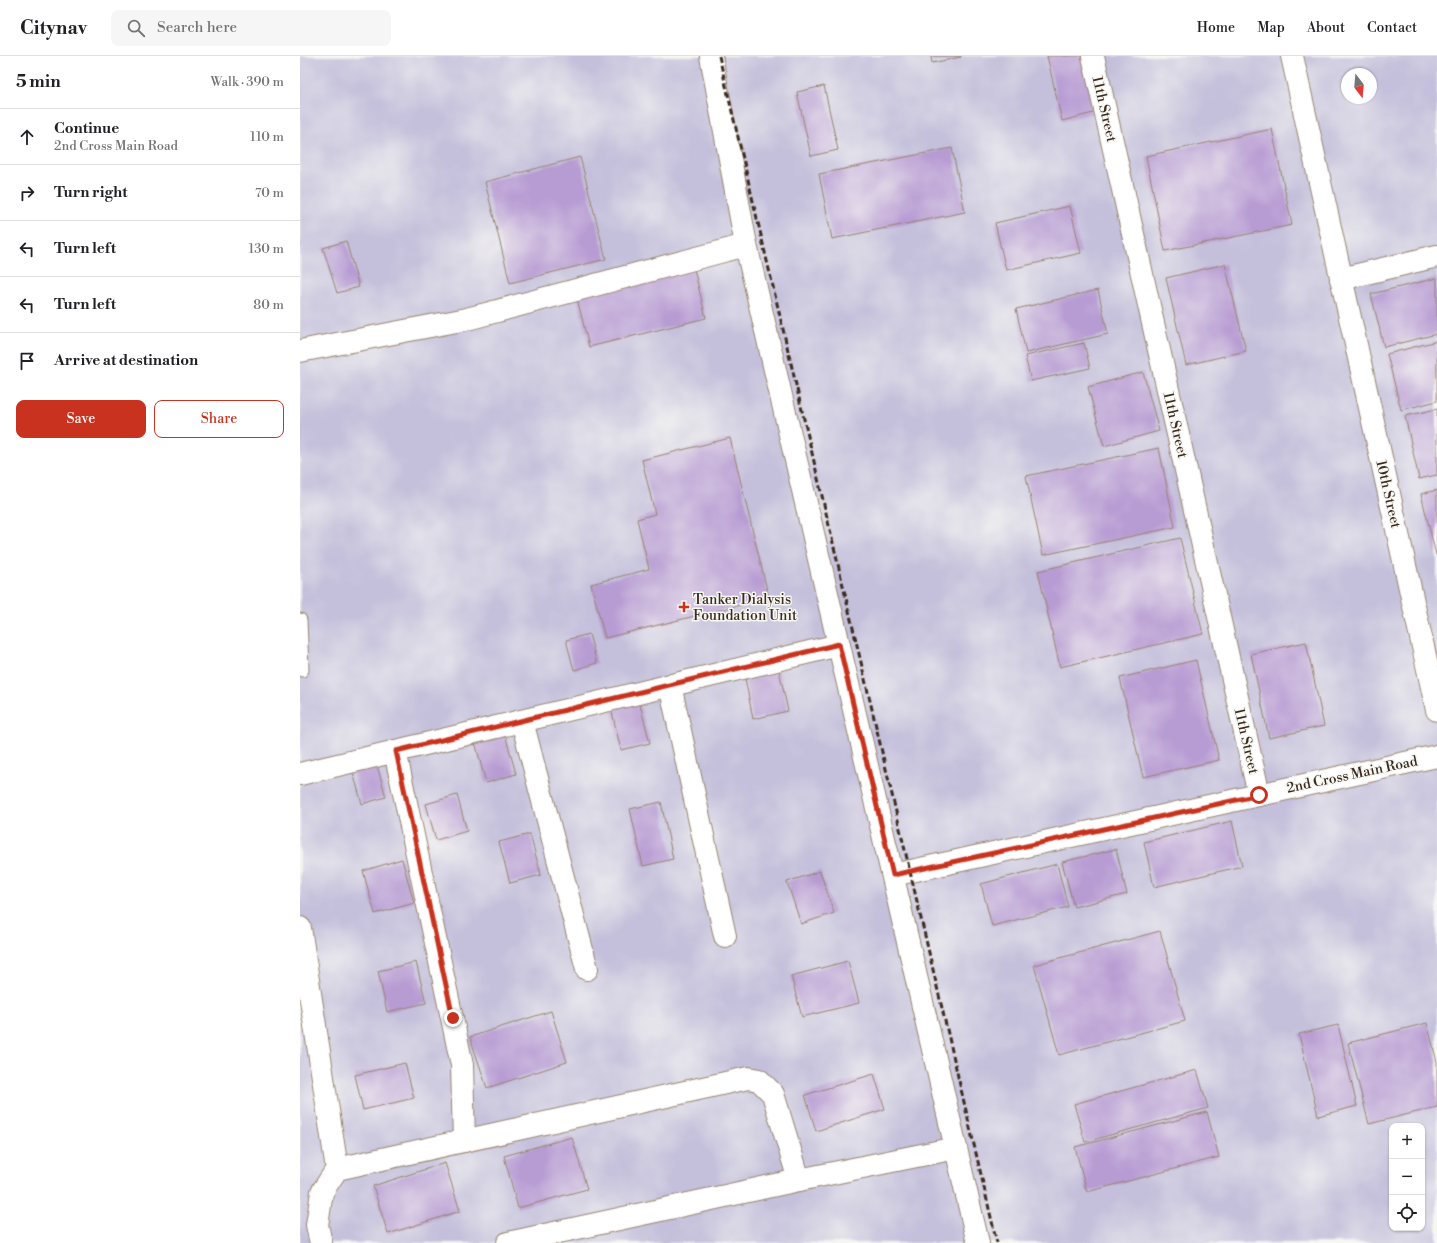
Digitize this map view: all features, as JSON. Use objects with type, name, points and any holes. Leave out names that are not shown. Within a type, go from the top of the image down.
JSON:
[{"type":"street","points":[[711,56],[746,245],[978,1243]]},
{"type":"street","name":"11th Street","points":[[1094,56],[1259,795]]},
{"type":"street","name":"10th Street","points":[[1292,56],[1437,710]]},
{"type":"street","points":[[300,351],[467,319],[746,245]]},
{"type":"street","points":[[1341,279],[1437,256]]},
{"type":"street","points":[[300,774],[839,644]]},
{"type":"street","points":[[670,685],[725,936]]},
{"type":"street","points":[[522,721],[586,970]]},
{"type":"street","points":[[396,751],[462,1066],[464,1141]]},
{"type":"street","name":"2nd Cross Main Road","points":[[893,875],[1437,756]]},
{"type":"street","points":[[300,928],[337,1169],[322,1192],[317,1225],[321,1243]]},
{"type":"street","points":[[337,1169],[748,1078],[759,1080],[773,1094],[799,1180]]},
{"type":"street","points":[[508,1243],[799,1180],[956,1148]]},
{"type":"lane","points":[[300,620],[302,670]]},
{"type":"shaded area","points":[[300,56],[1437,56],[1437,1243],[300,1243]]},
{"type":"building","points":[[931,56],[961,56],[961,57],[932,63]]},
{"type":"building","points":[[1047,56],[1087,56],[1101,111],[1062,121]]},
{"type":"building","points":[[824,86],[838,150],[811,156],[797,92]]},
{"type":"building","points":[[1272,129],[1292,225],[1165,251],[1146,156]]},
{"type":"building","points":[[952,148],[965,212],[832,239],[819,174]]},
{"type":"building","points":[[580,157],[606,259],[510,283],[485,182]]},
{"type":"building","points":[[1070,206],[1081,253],[1006,270],[995,223]]},
{"type":"building","points":[[346,241],[359,287],[337,293],[323,248]]},
{"type":"building","points":[[1225,264],[1246,351],[1186,365],[1166,278]]},
{"type":"building","points":[[693,265],[706,318],[589,347],[576,294]]},
{"type":"building","points":[[1437,278],[1437,334],[1384,347],[1371,294]]},
{"type":"building","points":[[1098,290],[1108,334],[1026,353],[1016,309]]},
{"type":"building","points":[[1437,341],[1437,401],[1401,410],[1387,354]]},
{"type":"building","points":[[1084,343],[1090,368],[1031,381],[1025,356]]},
{"type":"building","points":[[1143,372],[1159,431],[1104,446],[1088,387]]},
{"type":"building","points":[[1437,409],[1437,475],[1419,479],[1405,416]]},
{"type":"building","points":[[730,438],[769,598],[605,638],[591,584],[649,569],[637,519],[655,514],[642,460]]},
{"type":"building","points":[[1159,448],[1175,527],[1043,555],[1026,476]]},
{"type":"building","points":[[1437,490],[1437,555],[1436,555],[1421,494]]},
{"type":"building","points":[[1180,538],[1203,634],[1060,667],[1038,571]]},
{"type":"building","points":[[589,634],[597,663],[574,670],[566,640]]},
{"type":"building","points":[[1306,642],[1324,726],[1269,738],[1251,654]]},
{"type":"building","points":[[1196,660],[1219,760],[1143,777],[1120,678]]},
{"type":"building","points":[[779,670],[788,711],[753,719],[745,678]]},
{"type":"building","points":[[639,701],[650,743],[621,750],[611,708]]},
{"type":"building","points":[[505,734],[516,774],[486,783],[475,742]]},
{"type":"building","points":[[376,762],[386,797],[362,804],[352,769]]},
{"type":"building","points":[[457,795],[467,831],[436,840],[426,804]]},
{"type":"building","points":[[661,802],[673,859],[643,866],[630,809]]},
{"type":"building","points":[[1232,821],[1242,866],[1154,887],[1144,842]]},
{"type":"building","points":[[530,834],[541,875],[510,883],[499,842]]},
{"type":"building","points":[[1116,849],[1127,894],[1074,907],[1062,862]]},
{"type":"building","points":[[402,859],[414,903],[375,914],[363,871]]},
{"type":"building","points":[[1057,864],[1068,907],[992,926],[981,884]]},
{"type":"building","points":[[820,871],[834,913],[801,924],[787,882]]},
{"type":"building","points":[[1160,931],[1185,1021],[1059,1055],[1034,965]]},
{"type":"building","points":[[848,961],[859,1003],[802,1017],[791,976]]},
{"type":"building","points":[[416,962],[426,1003],[387,1012],[378,971]]},
{"type":"building","points":[[551,1011],[567,1062],[487,1088],[470,1037]]},
{"type":"building","points":[[1427,1023],[1437,1062],[1437,1107],[1369,1124],[1348,1043]]},
{"type":"building","points":[[1338,1025],[1357,1106],[1318,1116],[1299,1034]]},
{"type":"building","points":[[405,1063],[414,1098],[363,1110],[355,1075]]},
{"type":"building","points":[[1197,1070],[1208,1108],[1085,1142],[1074,1104]]},
{"type":"building","points":[[874,1074],[885,1109],[816,1131],[805,1095]]},
{"type":"building","points":[[1207,1112],[1219,1157],[1087,1192],[1075,1147]]},
{"type":"building","points":[[572,1137],[587,1189],[518,1208],[504,1156]]},
{"type":"building","points":[[445,1163],[460,1211],[388,1234],[373,1186]]},
{"type":"railway","points":[[719,56],[997,1243]]},
{"type":"place","name":"Tanker Dialysis Foundation Unit","points":[[684,607]]},
{"type":"route","points":[[453,1018],[396,751],[839,644],[893,875],[1259,795]]}]
